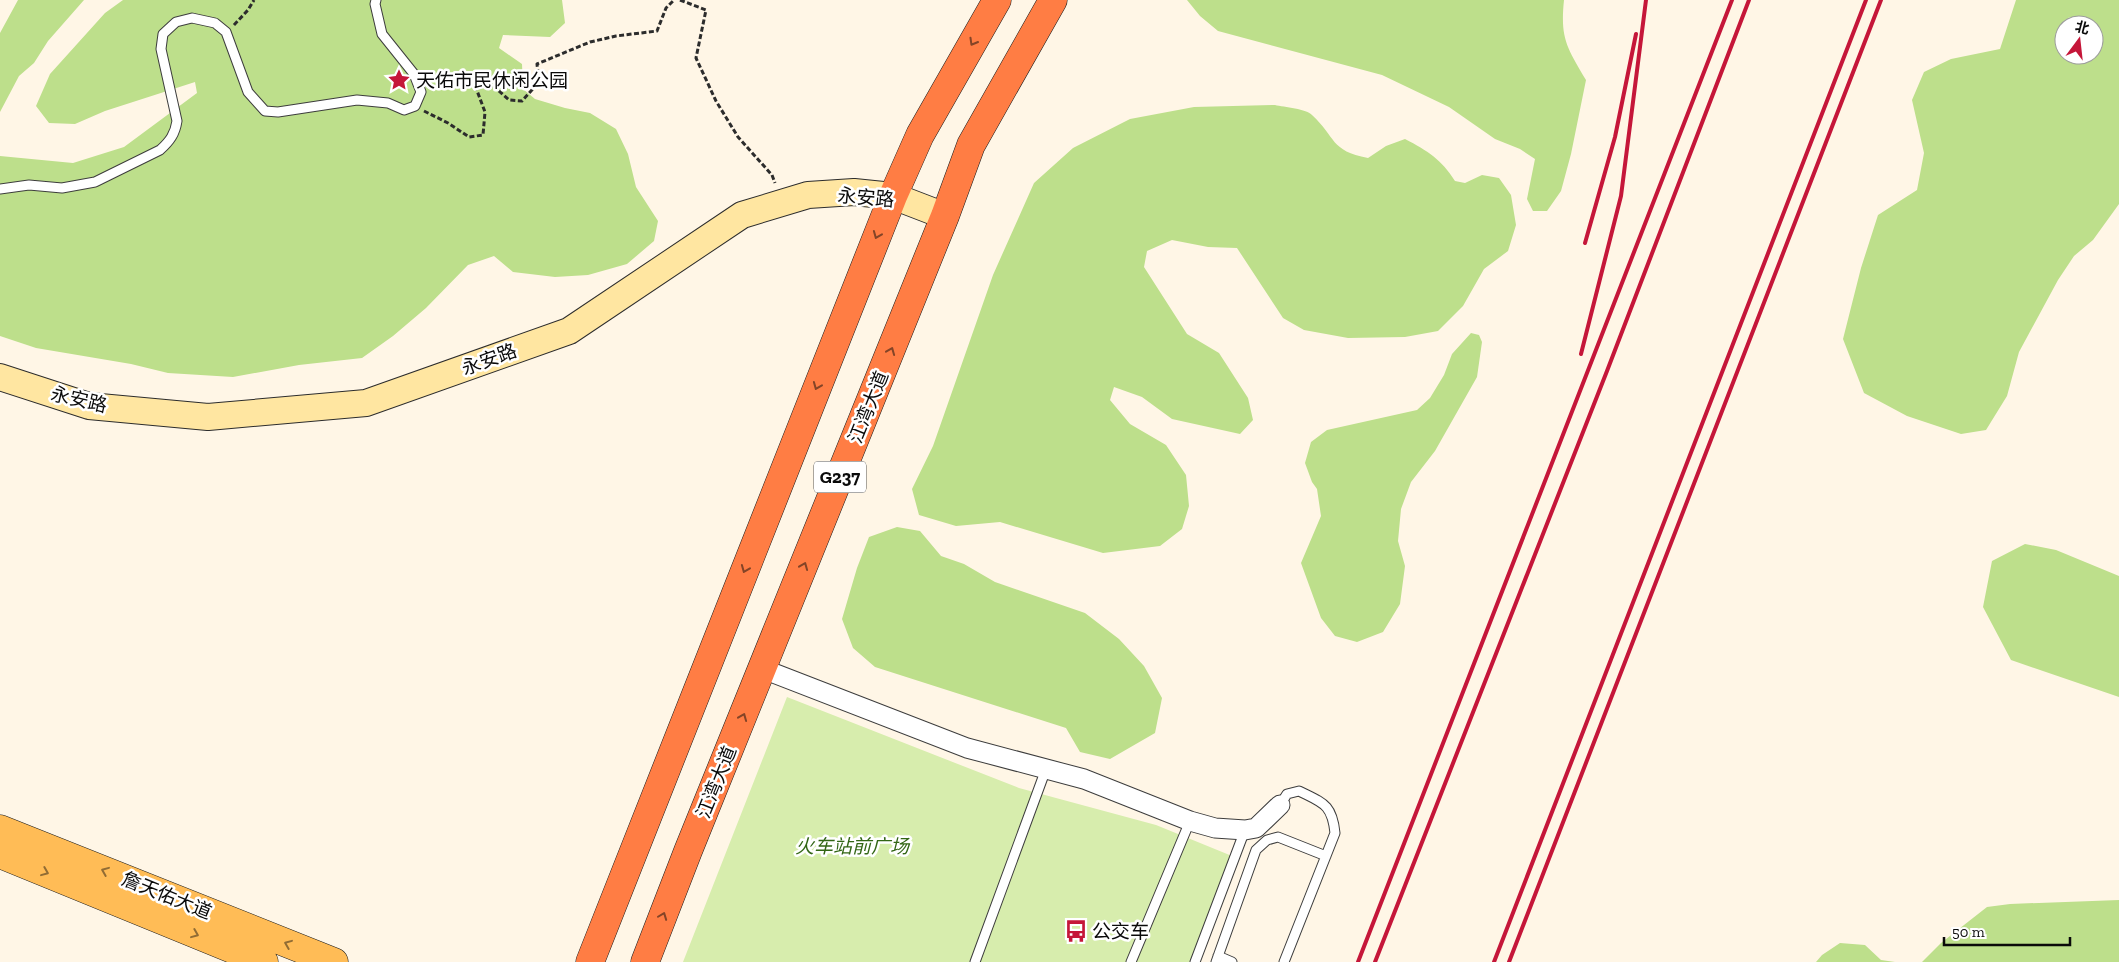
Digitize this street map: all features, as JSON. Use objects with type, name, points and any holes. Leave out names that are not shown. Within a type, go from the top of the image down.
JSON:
[{"type":"highway","name":"G237","points":[[590,962],[892,196],[920,135],[997,0]]},
{"type":"highway","name":"江湾大道","points":[[645,962],[688,851],[945,216],[971,145],[1053,0]]},
{"type":"main road","name":"詹天佑大道","points":[[0,829],[334,962]]},
{"type":"main road","name":"詹天佑大道","points":[[0,854],[264,962]]},
{"type":"street","name":"永安路","points":[[0,377],[89,406],[208,417],[366,403],[568,331],[742,215],[808,195],[854,192],[892,196],[945,216]]},
{"type":"street","points":[[763,669],[967,748],[1084,779],[1190,821],[1215,828],[1245,830],[1256,828],[1280,805]]},
{"type":"lane","points":[[0,189],[29,185],[62,188],[95,182],[160,150],[169,142],[176,131],[177,121],[161,50],[163,34],[176,22],[192,18],[215,23],[226,32],[248,92],[265,111],[278,112],[357,100],[388,103],[404,110],[415,106],[421,92],[414,74],[382,34],[375,4],[376,0]]},
{"type":"lane","points":[[975,962],[1046,769]]},
{"type":"lane","points":[[1280,805],[1287,794],[1299,791],[1321,802],[1334,815],[1336,833],[1284,962]]},
{"type":"lane","points":[[1131,962],[1190,821]]},
{"type":"lane","points":[[1195,962],[1245,830]]},
{"type":"lane","points":[[1232,962],[1217,959],[1256,850],[1267,840],[1278,837],[1326,856]]},
{"type":"path","points":[[226,32],[248,10],[254,0]]},
{"type":"path","points":[[415,106],[448,123],[469,137],[483,134],[486,112],[476,88],[490,82],[509,100],[522,101],[539,82],[536,64],[590,42],[616,36],[657,31],[666,8],[674,0]]},
{"type":"path","points":[[680,0],[706,10],[696,58],[716,101],[738,137],[772,175],[780,204]]},
{"type":"green space","points":[[18,0],[84,0],[48,41],[34,63],[19,76],[0,112],[0,33]]},
{"type":"green space","points":[[123,0],[562,0],[565,23],[550,37],[503,35],[499,48],[522,64],[523,89],[535,99],[590,113],[616,129],[628,154],[636,187],[658,221],[654,241],[627,264],[588,275],[555,277],[513,272],[494,256],[468,265],[426,308],[393,336],[362,358],[299,365],[233,377],[168,373],[131,364],[36,348],[0,336],[0,156],[73,163],[124,147],[197,93],[195,82],[105,111],[75,124],[49,123],[36,106],[50,74],[105,13]]},
{"type":"green space","points":[[1187,0],[1564,0],[1563,24],[1566,42],[1586,80],[1571,154],[1561,191],[1547,211],[1533,211],[1527,199],[1535,159],[1520,149],[1495,139],[1449,107],[1382,75],[1218,31],[1200,16]]},
{"type":"green space","points":[[2016,0],[2119,0],[2119,204],[2093,240],[2074,256],[2058,280],[2019,352],[2007,396],[1986,430],[1961,434],[1907,416],[1864,393],[1843,339],[1861,268],[1878,215],[1917,190],[1924,153],[1912,100],[1924,72],[1951,59],[2000,49]]},
{"type":"green space","points":[[1275,105],[1309,113],[1340,147],[1356,155],[1368,158],[1386,146],[1405,139],[1433,156],[1445,167],[1455,181],[1465,183],[1482,175],[1499,178],[1511,195],[1516,225],[1508,251],[1484,269],[1463,306],[1438,331],[1405,337],[1348,338],[1304,330],[1283,318],[1237,248],[1208,247],[1172,240],[1147,251],[1144,267],[1187,334],[1219,353],[1248,398],[1253,420],[1240,434],[1172,419],[1142,397],[1114,387],[1110,400],[1130,424],[1166,445],[1186,475],[1189,506],[1182,529],[1160,546],[1103,553],[1000,522],[956,526],[919,515],[912,489],[933,446],[993,275],[1034,183],[1073,148],[1130,119],[1194,107]]},
{"type":"green space","points":[[1471,333],[1479,335],[1482,342],[1477,377],[1435,451],[1411,482],[1401,509],[1398,541],[1405,566],[1400,604],[1383,632],[1357,642],[1335,636],[1321,618],[1301,563],[1321,516],[1317,489],[1312,482],[1305,463],[1311,442],[1327,430],[1417,410],[1430,398],[1444,375],[1452,354]]},
{"type":"green space","points":[[897,527],[920,531],[941,556],[964,564],[995,582],[1085,613],[1119,639],[1144,666],[1162,698],[1155,733],[1110,759],[1080,752],[1066,728],[875,667],[853,648],[842,619],[857,568],[869,537]]},
{"type":"green space","points":[[2025,544],[2056,550],[2119,576],[2119,697],[2011,660],[1983,607],[1992,561]]},
{"type":"green space","name":"火车站前广场","points":[[787,697],[1019,788],[1156,825],[1232,856],[1191,962],[683,962]]},
{"type":"green space","points":[[2119,900],[2119,962],[1922,962],[1941,943],[1987,907],[2010,904]]},
{"type":"green space","points":[[1840,943],[1865,945],[1881,960],[1895,962],[1816,962],[1822,955]]},
{"type":"railway","points":[[1581,354],[1621,196],[1646,0]]},
{"type":"railway","points":[[1358,962],[1732,0]]},
{"type":"railway","points":[[1375,962],[1607,371],[1749,0]]},
{"type":"railway","points":[[1494,962],[1866,0]]},
{"type":"railway","points":[[1509,962],[1881,0]]},
{"type":"railway","points":[[1585,243],[1615,137],[1636,34]]},
{"type":"place","name":"天佑市民休闲公园","points":[[399,80]]},
{"type":"place","name":"公交车","points":[[1076,931]]}]
